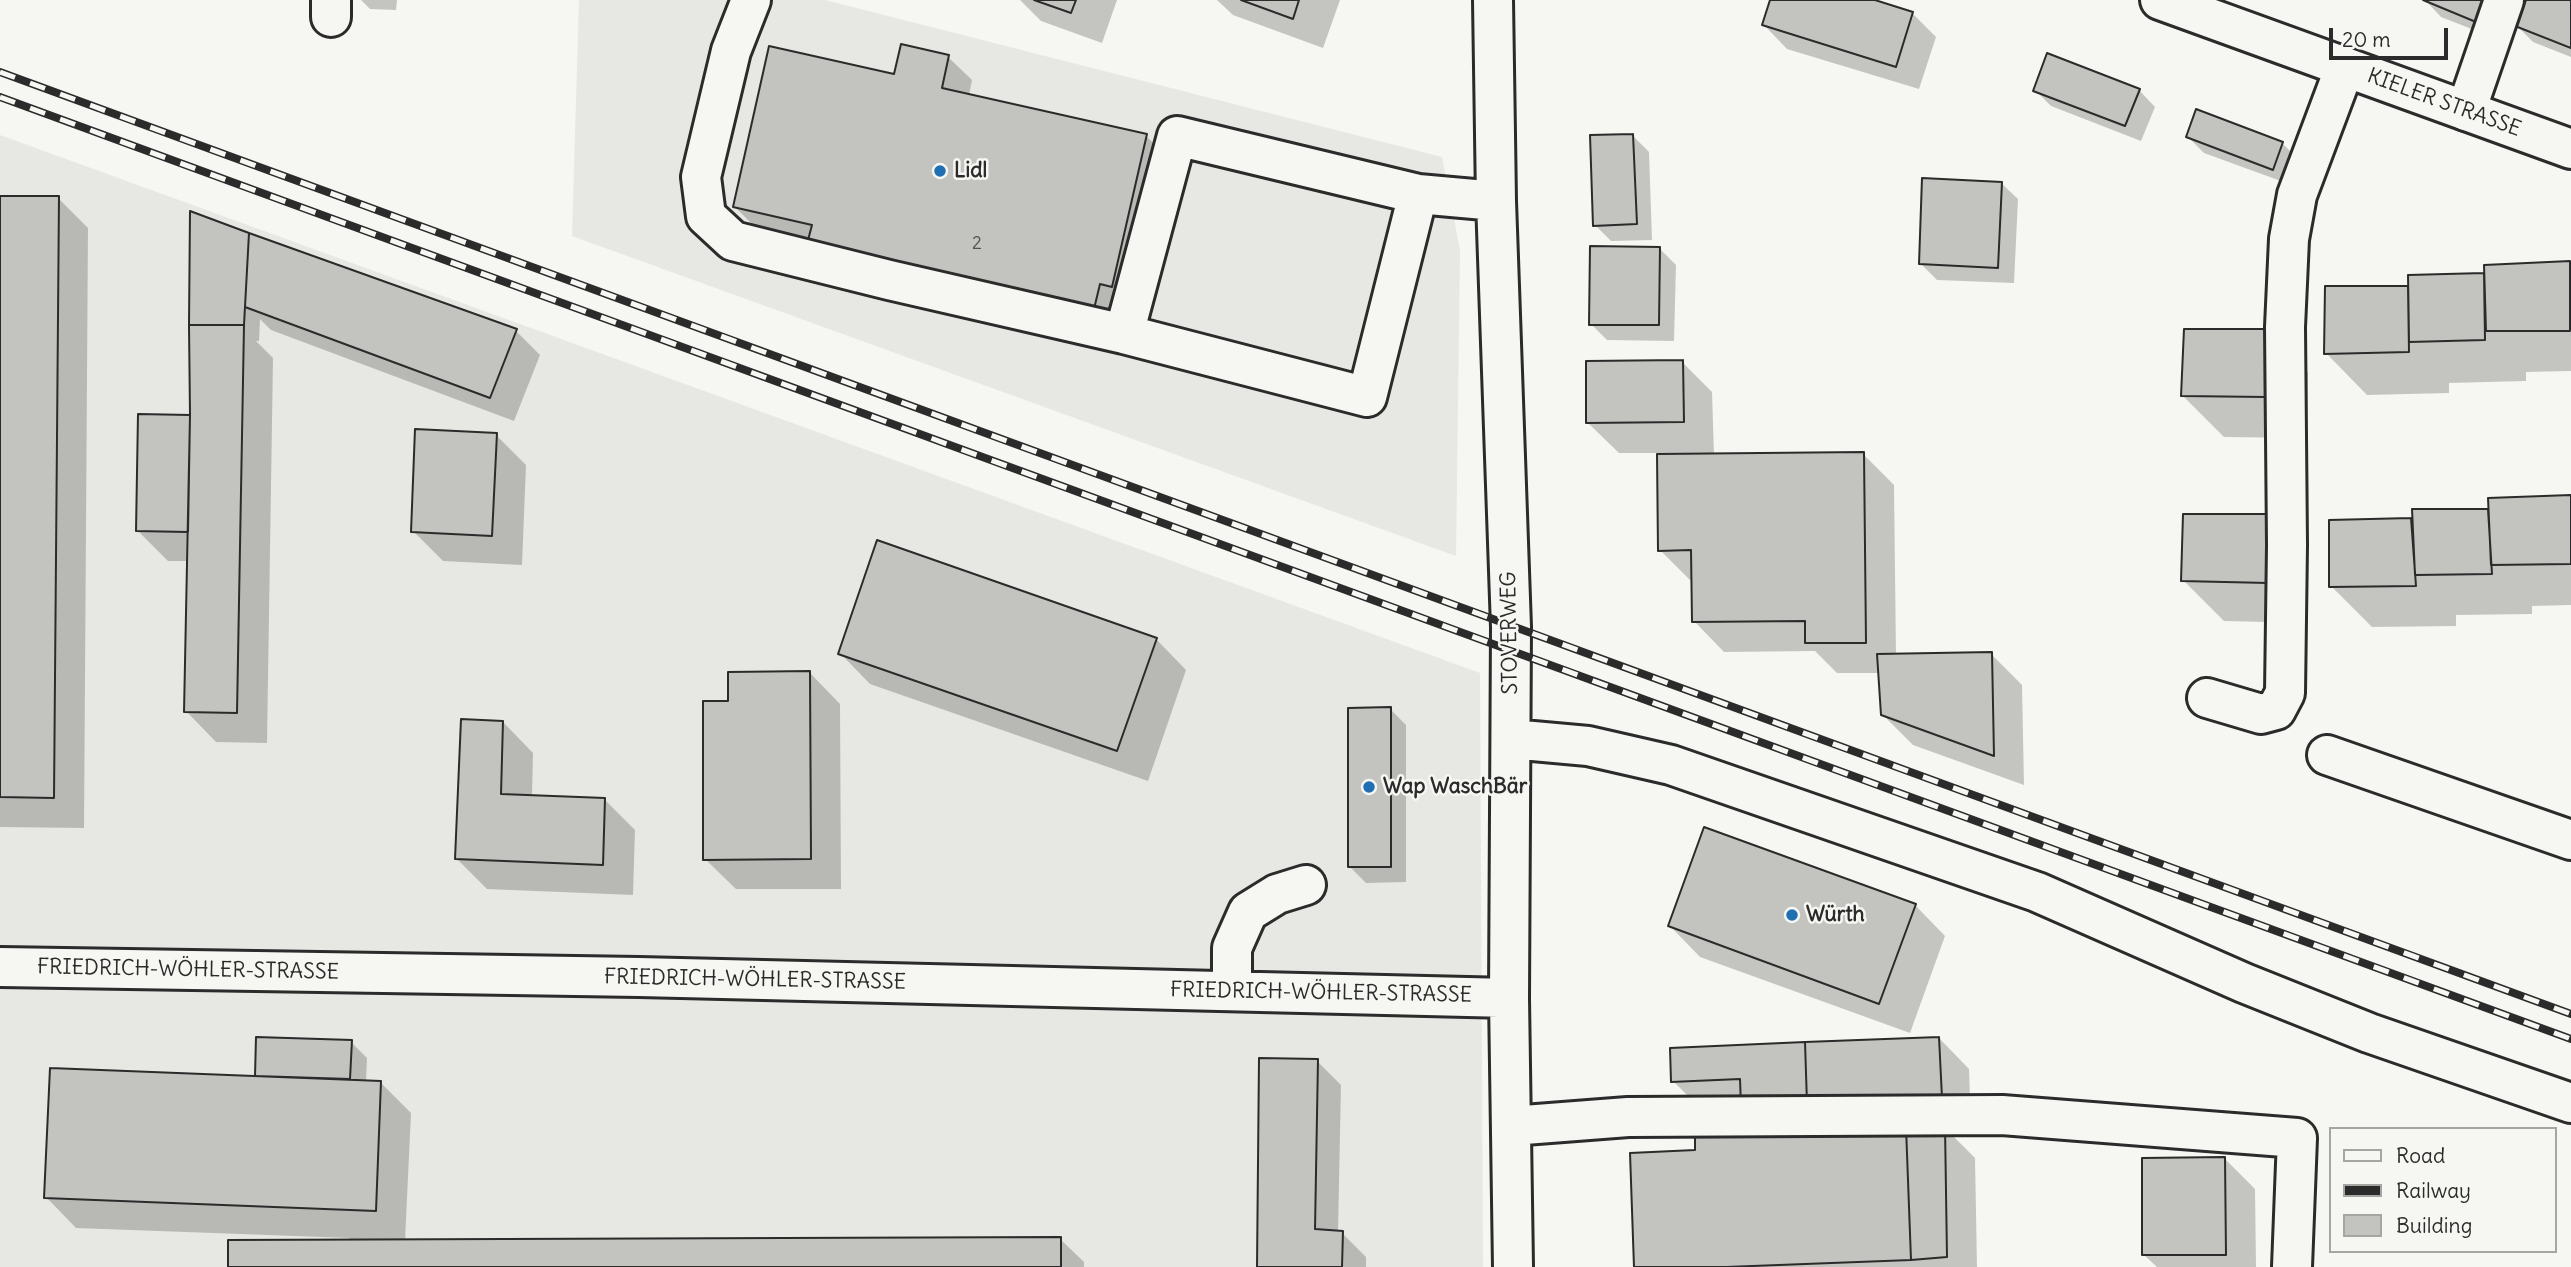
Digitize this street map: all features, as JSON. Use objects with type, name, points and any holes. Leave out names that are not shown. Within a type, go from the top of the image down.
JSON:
[{"type":"street","points":[[751,0],[731,51],[701,177],[706,216],[733,241],[1124,334],[1367,397],[1418,194]]},
{"type":"street","name":"STOVERWEG","points":[[1493,0],[1496,201],[1511,613],[1509,998],[1513,1267]]},
{"type":"street","name":"KIELER STRASSE","points":[[2160,0],[2571,149]]},
{"type":"street","points":[[2466,111],[2504,0]]},
{"type":"street","points":[[2207,698],[2261,715],[2276,710],[2285,693],[2285,327],[2289,239],[2297,195],[2345,67]]},
{"type":"street","points":[[1124,334],[1177,136],[1418,194],[1496,201]]},
{"type":"street","points":[[1511,739],[1588,746],[1671,765],[2037,892],[2244,983],[2369,1033],[2571,1103]]},
{"type":"street","points":[[2327,755],[2571,840]]},
{"type":"street","points":[[1232,991],[1232,948],[1248,912],[1277,894],[1306,885]]},
{"type":"street","name":"FRIEDRICH-WÖHLER-STRASSE","points":[[0,967],[639,976],[1509,998]]},
{"type":"street","points":[[1511,1126],[1628,1117],[2003,1115],[2297,1138],[2292,1267]]},
{"type":"shaded area","points":[[579,0],[825,0],[1442,157],[1460,250],[1456,556],[572,236]]},
{"type":"shaded area","points":[[0,135],[1480,673],[1483,1267],[0,1267]]},
{"type":"building","points":[[1034,0],[1076,0],[1071,13]]},
{"type":"building","points":[[1241,0],[1299,0],[1293,19]]},
{"type":"building","points":[[1770,0],[1875,0],[1913,12],[1896,67],[1762,25]]},
{"type":"building","points":[[2423,0],[2485,0],[2476,22]]},
{"type":"building","points":[[2526,0],[2571,0],[2571,48],[2515,26]]},
{"type":"building","name":"Lidl","points":[[901,44],[949,55],[942,88],[1147,134],[1112,287],[1100,284],[1094,309],[807,244],[812,225],[733,207],[769,46],[894,74]]},
{"type":"building","points":[[2047,53],[2140,89],[2125,126],[2033,91]]},
{"type":"building","points":[[2196,109],[2283,142],[2273,170],[2186,137]]},
{"type":"building","points":[[1633,134],[1637,224],[1593,226],[1590,135]]},
{"type":"building","points":[[1922,178],[2002,182],[1998,268],[1919,264]]},
{"type":"building","points":[[0,196],[59,196],[54,798],[0,797]]},
{"type":"building","points":[[190,211],[249,233],[244,325],[189,325]]},
{"type":"building","points":[[249,233],[517,329],[490,398],[245,307]]},
{"type":"building","points":[[1590,246],[1660,247],[1659,325],[1589,325]]},
{"type":"building","points":[[2570,261],[2570,331],[2486,331],[2484,265]]},
{"type":"building","points":[[2484,273],[2485,340],[2409,342],[2408,275]]},
{"type":"building","points":[[2325,286],[2408,286],[2409,352],[2324,354]]},
{"type":"building","points":[[189,325],[244,325],[237,713],[184,712],[190,415]]},
{"type":"building","points":[[2184,329],[2268,329],[2266,397],[2181,396]]},
{"type":"building","points":[[1683,360],[1684,422],[1586,423],[1586,361]]},
{"type":"building","points":[[138,414],[190,415],[188,532],[136,531]]},
{"type":"building","points":[[415,429],[497,433],[492,536],[411,532]]},
{"type":"building","points":[[1864,452],[1866,643],[1805,643],[1805,621],[1692,622],[1691,550],[1658,551],[1657,454]]},
{"type":"building","points":[[2571,495],[2571,564],[2491,565],[2488,498]]},
{"type":"building","points":[[2412,509],[2488,509],[2492,574],[2415,575]]},
{"type":"building","points":[[2183,514],[2267,514],[2268,583],[2181,581]]},
{"type":"building","points":[[2411,518],[2416,586],[2329,587],[2329,520]]},
{"type":"building","points":[[877,540],[1157,638],[1117,751],[838,654]]},
{"type":"building","points":[[1992,652],[1994,756],[1881,715],[1877,654]]},
{"type":"building","points":[[810,671],[811,859],[703,860],[703,701],[728,701],[728,672]]},
{"type":"building","name":"Wap WaschBär","points":[[1391,707],[1391,867],[1348,867],[1348,708]]},
{"type":"building","points":[[461,719],[503,721],[501,794],[605,798],[603,865],[455,859]]},
{"type":"building","points":[[1704,827],[1916,904],[1879,1004],[1668,926]]},
{"type":"building","points":[[256,1037],[352,1040],[350,1079],[255,1076]]},
{"type":"building","points":[[1939,1037],[1942,1098],[1807,1104],[1805,1042]]},
{"type":"building","points":[[1805,1042],[1807,1104],[1741,1107],[1740,1079],[1671,1082],[1670,1048]]},
{"type":"building","points":[[1259,1058],[1318,1059],[1315,1229],[1343,1231],[1342,1267],[1257,1267]]},
{"type":"building","points":[[50,1068],[381,1081],[376,1211],[44,1198]]},
{"type":"building","points":[[1945,1126],[1947,1257],[1911,1260],[1906,1127]]},
{"type":"building","points":[[1906,1127],[1911,1260],[1726,1267],[1634,1267],[1630,1153],[1695,1150],[1695,1136]]},
{"type":"building","points":[[2225,1157],[2226,1255],[2142,1255],[2142,1158]]},
{"type":"building","points":[[1061,1237],[1061,1267],[228,1267],[228,1240]]},
{"type":"railway","points":[[0,72],[2571,1014]]},
{"type":"railway","points":[[0,97],[2571,1039]]},
{"type":"place","name":"Lidl","points":[[940,171]]},
{"type":"place","name":"Wap WaschBär","points":[[1369,787]]},
{"type":"place","name":"Würth","points":[[1792,915]]}]
